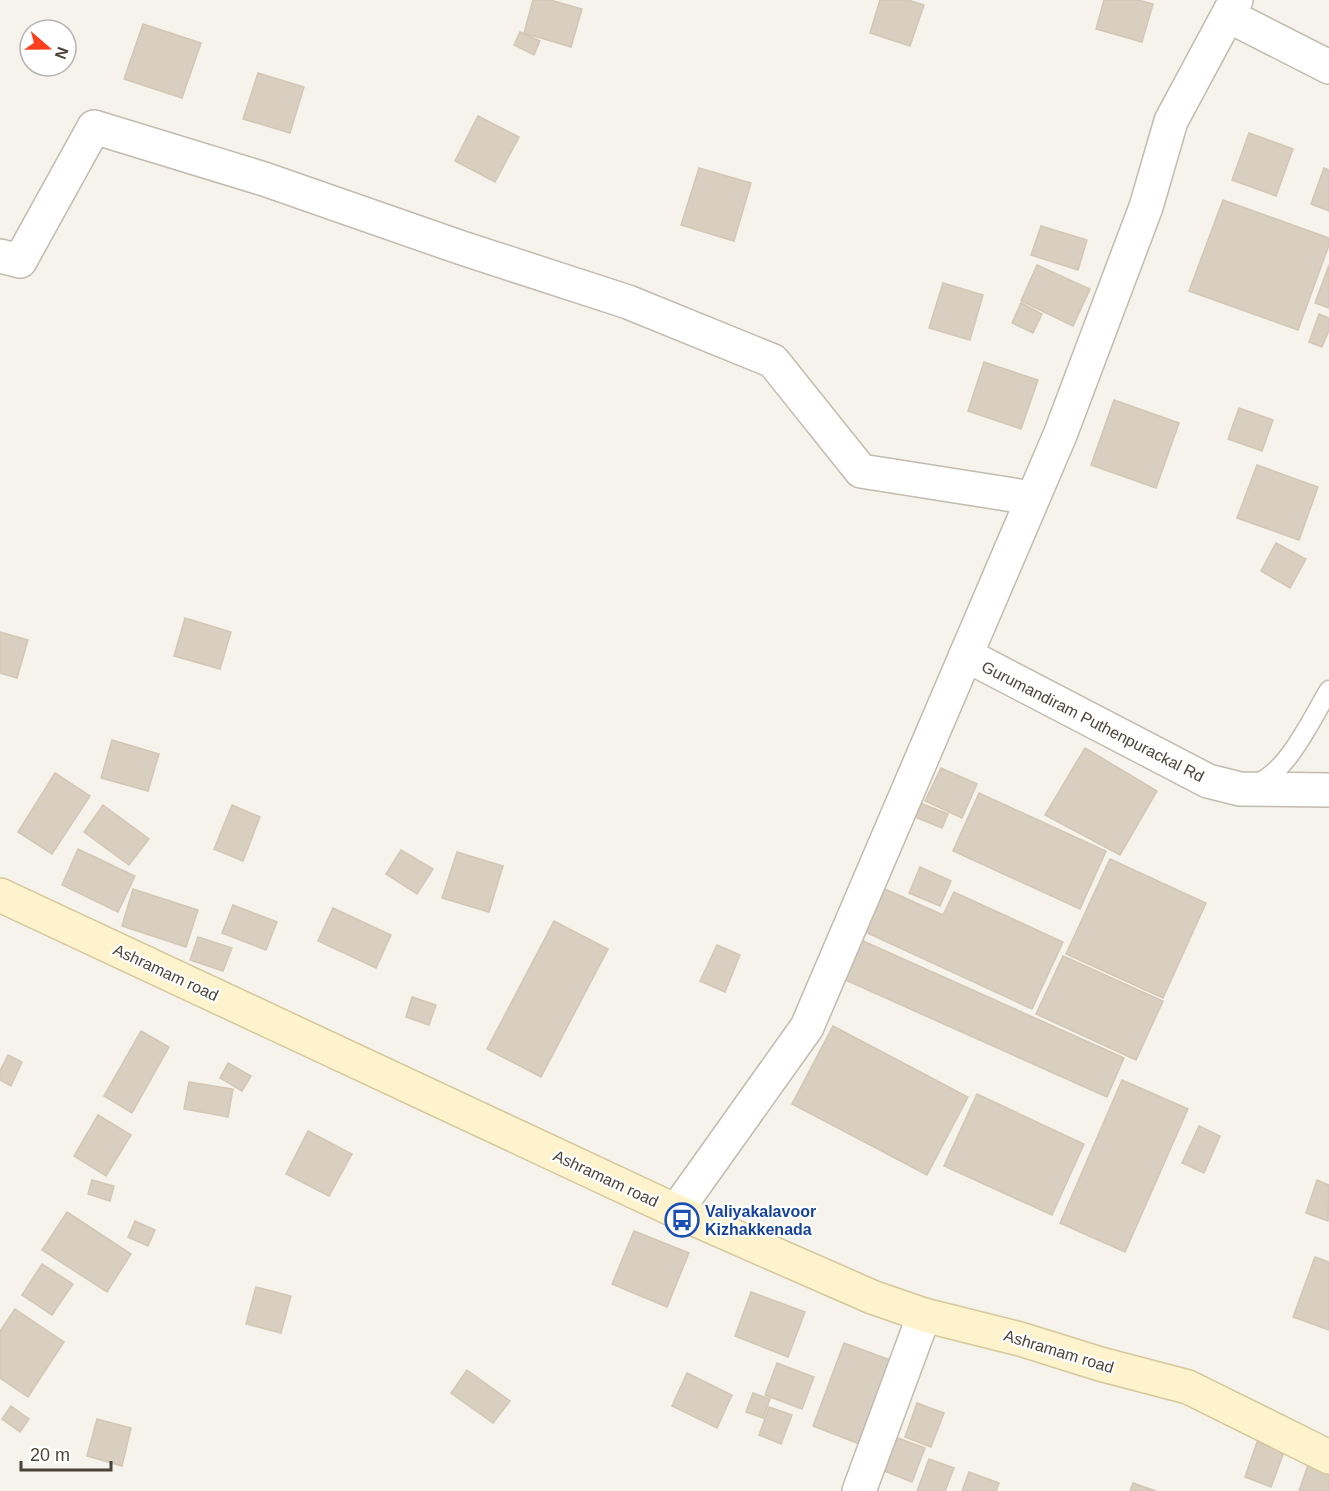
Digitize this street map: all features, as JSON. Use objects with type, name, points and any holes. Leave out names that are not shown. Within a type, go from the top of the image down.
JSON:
[{"type":"main road","name":"Ashramam road","points":[[0,895],[676,1211],[873,1297],[924,1315],[1020,1339],[1100,1364],[1188,1387],[1329,1457]]},
{"type":"street","points":[[676,1211],[807,1027],[1060,435],[1146,207],[1171,121],[1233,8],[1329,67]]},
{"type":"street","points":[[0,256],[20,261],[94,127],[264,179],[462,248],[628,302],[773,361],[861,471],[1032,498]]},
{"type":"street","name":"Gurumandiram Puthenpurackal Rd","points":[[966,655],[1208,781],[1240,789],[1329,790]]},
{"type":"street","points":[[859,1491],[924,1315]]},
{"type":"lane","points":[[1240,789],[1264,781],[1288,757],[1329,690]]},
{"type":"building","points":[[533,0],[550,0],[582,9],[571,47],[524,33]]},
{"type":"building","points":[[880,0],[908,0],[924,5],[910,46],[870,33]]},
{"type":"building","points":[[1104,0],[1138,0],[1153,4],[1142,42],[1096,29]]},
{"type":"building","points":[[143,24],[201,43],[182,98],[124,79]]},
{"type":"building","points":[[520,32],[540,41],[534,55],[514,45]]},
{"type":"building","points":[[258,73],[304,87],[290,133],[243,119]]},
{"type":"building","points":[[478,116],[519,137],[495,182],[455,161]]},
{"type":"building","points":[[1249,133],[1293,149],[1276,196],[1232,180]]},
{"type":"building","points":[[699,168],[751,183],[734,241],[681,225]]},
{"type":"building","points":[[1324,168],[1329,170],[1329,211],[1311,204]]},
{"type":"building","points":[[1223,200],[1329,238],[1329,245],[1298,330],[1189,291]]},
{"type":"building","points":[[1041,226],[1087,240],[1078,270],[1031,255]]},
{"type":"building","points":[[1037,265],[1090,289],[1073,326],[1021,301]]},
{"type":"building","points":[[1329,265],[1329,308],[1315,303]]},
{"type":"building","points":[[943,283],[983,295],[970,340],[929,328]]},
{"type":"building","points":[[1021,303],[1042,314],[1033,333],[1012,323]]},
{"type":"building","points":[[1319,314],[1329,318],[1329,330],[1322,347],[1309,342]]},
{"type":"building","points":[[984,362],[1038,380],[1021,429],[968,411]]},
{"type":"building","points":[[1114,400],[1179,423],[1156,488],[1091,465]]},
{"type":"building","points":[[1239,408],[1273,420],[1262,451],[1228,439]]},
{"type":"building","points":[[1257,465],[1318,487],[1299,540],[1237,518]]},
{"type":"building","points":[[1276,543],[1306,559],[1290,588],[1261,571]]},
{"type":"building","points":[[185,618],[231,632],[220,669],[174,656]]},
{"type":"building","points":[[0,632],[28,640],[17,678],[0,673]]},
{"type":"building","points":[[112,740],[159,754],[148,791],[101,778]]},
{"type":"building","points":[[1085,748],[1157,791],[1120,855],[1045,815]]},
{"type":"building","points":[[941,768],[977,784],[962,818],[925,801]]},
{"type":"building","points":[[55,773],[90,796],[52,854],[18,832]]},
{"type":"building","points":[[979,793],[1106,851],[1080,909],[953,851]]},
{"type":"building","points":[[915,801],[948,814],[942,828],[910,815]]},
{"type":"building","points":[[103,805],[149,839],[129,865],[84,832]]},
{"type":"building","points":[[232,805],[260,817],[243,861],[214,849]]},
{"type":"building","points":[[78,849],[135,876],[118,912],[62,885]]},
{"type":"building","points":[[401,850],[433,869],[417,894],[386,874]]},
{"type":"building","points":[[457,852],[503,866],[489,912],[442,898]]},
{"type":"building","points":[[1110,859],[1206,903],[1163,998],[1066,954]]},
{"type":"building","points":[[920,867],[951,881],[940,906],[909,893]]},
{"type":"building","points":[[133,889],[198,910],[186,947],[122,926]]},
{"type":"building","points":[[885,889],[943,915],[954,892],[1063,942],[1032,1009],[865,932]]},
{"type":"building","points":[[233,905],[277,922],[266,950],[222,933]]},
{"type":"building","points":[[333,908],[391,935],[376,968],[318,941]]},
{"type":"building","points":[[554,921],[608,949],[541,1077],[487,1049]]},
{"type":"building","points":[[198,937],[232,948],[223,971],[190,960]]},
{"type":"building","points":[[861,940],[1124,1058],[1107,1097],[843,979]]},
{"type":"building","points":[[717,945],[740,955],[725,992],[700,981]]},
{"type":"building","points":[[1063,956],[1163,1001],[1136,1060],[1036,1014]]},
{"type":"building","points":[[412,997],[436,1005],[429,1025],[406,1017]]},
{"type":"building","points":[[833,1026],[968,1097],[927,1175],[792,1104]]},
{"type":"building","points":[[141,1031],[169,1047],[132,1113],[104,1096]]},
{"type":"building","points":[[8,1055],[22,1062],[11,1086],[0,1080],[0,1071]]},
{"type":"building","points":[[228,1063],[251,1076],[242,1091],[220,1078]]},
{"type":"building","points":[[1122,1080],[1188,1109],[1125,1252],[1060,1223]]},
{"type":"building","points":[[189,1082],[233,1089],[228,1117],[184,1109]]},
{"type":"building","points":[[977,1094],[1084,1144],[1052,1215],[944,1166]]},
{"type":"building","points":[[98,1115],[131,1135],[106,1176],[74,1156]]},
{"type":"building","points":[[1199,1126],[1220,1136],[1204,1173],[1182,1163]]},
{"type":"building","points":[[308,1131],[352,1154],[329,1196],[286,1174]]},
{"type":"building","points":[[92,1180],[114,1186],[110,1201],[88,1194]]},
{"type":"building","points":[[1317,1180],[1329,1185],[1328,1221],[1306,1213]]},
{"type":"building","points":[[67,1212],[131,1254],[107,1292],[42,1250]]},
{"type":"building","points":[[135,1221],[155,1230],[148,1246],[128,1237]]},
{"type":"building","points":[[634,1231],[689,1253],[667,1307],[612,1284]]},
{"type":"building","points":[[1315,1257],[1329,1262],[1329,1330],[1293,1317]]},
{"type":"building","points":[[42,1264],[73,1284],[52,1315],[22,1295]]},
{"type":"building","points":[[256,1287],[291,1296],[281,1333],[246,1324]]},
{"type":"building","points":[[751,1292],[805,1312],[788,1357],[735,1336]]},
{"type":"building","points":[[15,1309],[64,1342],[28,1397],[0,1378],[0,1331]]},
{"type":"building","points":[[844,1343],[893,1361],[862,1445],[813,1426]]},
{"type":"building","points":[[777,1363],[814,1377],[802,1409],[765,1395]]},
{"type":"building","points":[[467,1370],[510,1401],[493,1423],[451,1393]]},
{"type":"building","points":[[687,1373],[732,1395],[717,1428],[672,1406]]},
{"type":"building","points":[[753,1393],[770,1399],[763,1418],[746,1412]]},
{"type":"building","points":[[917,1403],[944,1413],[931,1447],[905,1437]]},
{"type":"building","points":[[11,1406],[29,1419],[20,1432],[2,1419]]},
{"type":"building","points":[[769,1407],[792,1415],[781,1444],[759,1435]]},
{"type":"building","points":[[97,1419],[131,1428],[122,1466],[87,1456]]},
{"type":"building","points":[[895,1437],[925,1448],[912,1482],[882,1470]]},
{"type":"building","points":[[1257,1442],[1284,1452],[1271,1487],[1245,1477]]},
{"type":"building","points":[[929,1459],[954,1468],[945,1491],[917,1491]]},
{"type":"building","points":[[1309,1462],[1329,1469],[1329,1491],[1299,1491]]},
{"type":"building","points":[[969,1472],[999,1483],[996,1491],[962,1491]]},
{"type":"building","points":[[1133,1483],[1156,1491],[1130,1491]]},
{"type":"place","name":"Valiyakalavoor Kizhakkenada","points":[[682,1220]]}]
